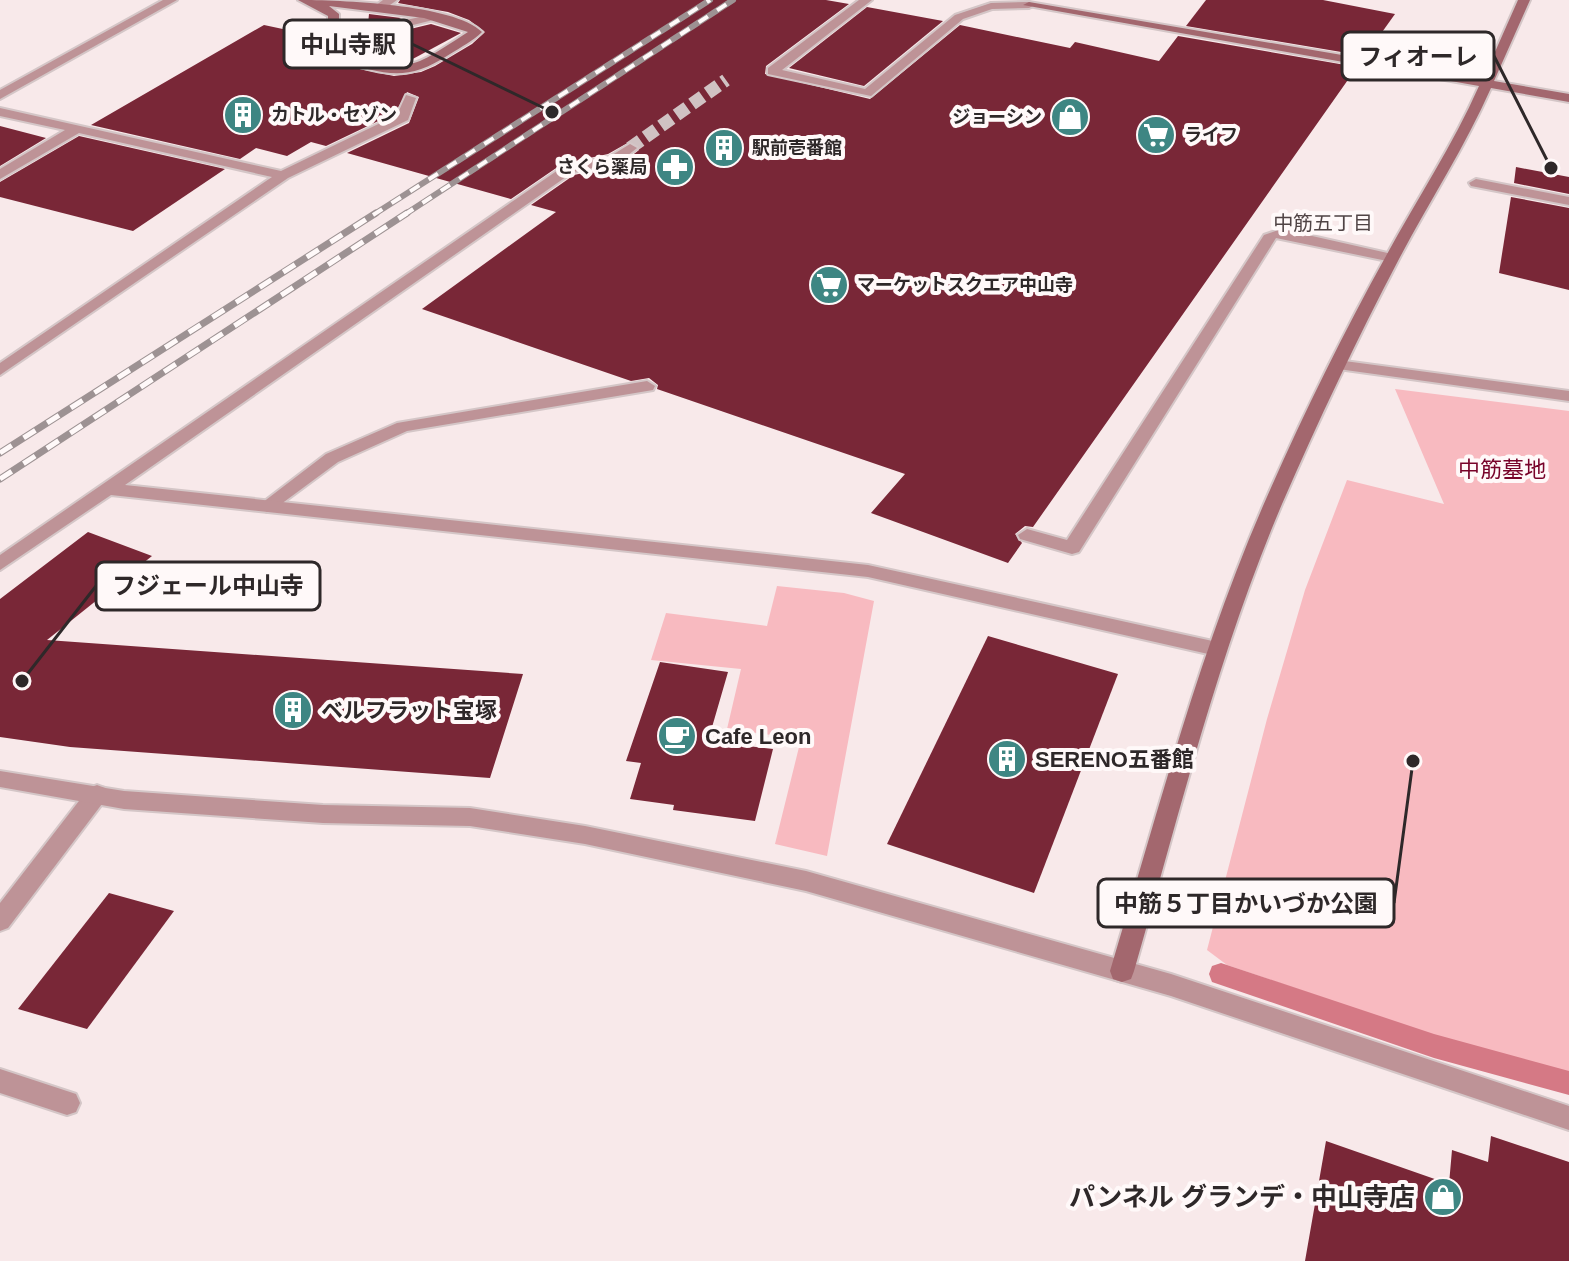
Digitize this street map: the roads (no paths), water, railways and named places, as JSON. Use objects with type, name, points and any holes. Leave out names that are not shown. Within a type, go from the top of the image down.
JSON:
[{"type":"street","points":[[0,95],[171,0]]},
{"type":"street","points":[[379,8],[391,0]]},
{"type":"street","points":[[866,0],[772,71],[867,93],[959,17],[991,6],[1029,5]]},
{"type":"street","points":[[1003,0],[1569,98]]},
{"type":"street","points":[[1122,971],[1217,649],[1272,507],[1337,365],[1392,258],[1472,117],[1524,0]]},
{"type":"street","points":[[309,1],[433,17],[469,24],[476,32],[425,65],[407,71],[389,70],[340,58],[332,48],[333,14],[309,1]]},
{"type":"street","points":[[340,58],[397,25],[433,17]]},
{"type":"street","points":[[0,370],[283,175],[403,117],[410,98]]},
{"type":"street","points":[[0,112],[283,175]]},
{"type":"street","points":[[0,175],[77,129]]},
{"type":"street","points":[[0,564],[569,169],[613,160],[630,148]]},
{"type":"street","points":[[1476,183],[1569,201]]},
{"type":"street","points":[[1027,535],[1072,548],[1271,235],[1281,233],[1392,258]]},
{"type":"street","points":[[1337,365],[1569,396]]},
{"type":"street","points":[[267,506],[332,458],[403,427],[647,386]]},
{"type":"street","points":[[107,489],[868,571],[1217,649]]},
{"type":"street","points":[[0,779],[124,800],[323,814],[470,817],[585,835],[806,881],[1185,990],[1569,1118]]},
{"type":"street","points":[[0,921],[97,794]]},
{"type":"street","points":[[0,1081],[67,1103]]},
{"type":"waterway","points":[[1221,974],[1434,1046],[1569,1083]]},
{"type":"tunnel","points":[[630,148],[726,80]]},
{"type":"railway","points":[[373,215],[710,0]]},
{"type":"railway","points":[[404,215],[733,0]]},
{"type":"railway","points":[[0,453],[376,213]]},
{"type":"railway","points":[[0,479],[407,213]]},
{"type":"place","name":"中山寺駅","points":[[552,112]]},
{"type":"place","name":"カトル・セゾン","points":[[243,115]]},
{"type":"place","name":"ジョーシン","points":[[1070,117]]},
{"type":"place","name":"ライフ","points":[[1156,135]]},
{"type":"place","name":"駅前壱番館","points":[[724,148]]},
{"type":"place","name":"さくら薬局","points":[[675,167]]},
{"type":"place","name":"フィオーレ","points":[[1551,168]]},
{"type":"place","name":"マーケットスクエア中山寺","points":[[829,285]]},
{"type":"place","name":"フジェール中山寺","points":[[22,681]]},
{"type":"place","name":"ベルフラット宝塚","points":[[293,710]]},
{"type":"place","name":"Cafe Leon","points":[[677,736]]},
{"type":"place","name":"SERENO五番館","points":[[1007,759]]},
{"type":"place","name":"中筋５丁目かいづか公園","points":[[1413,761]]},
{"type":"place","name":"パンネル グランデ・中山寺店","points":[[1443,1197]]},
{"type":"district","name":"中筋五丁目","points":[[1323,223]]},
{"type":"park label","name":"中筋墓地","points":[[1502,469]]}]
